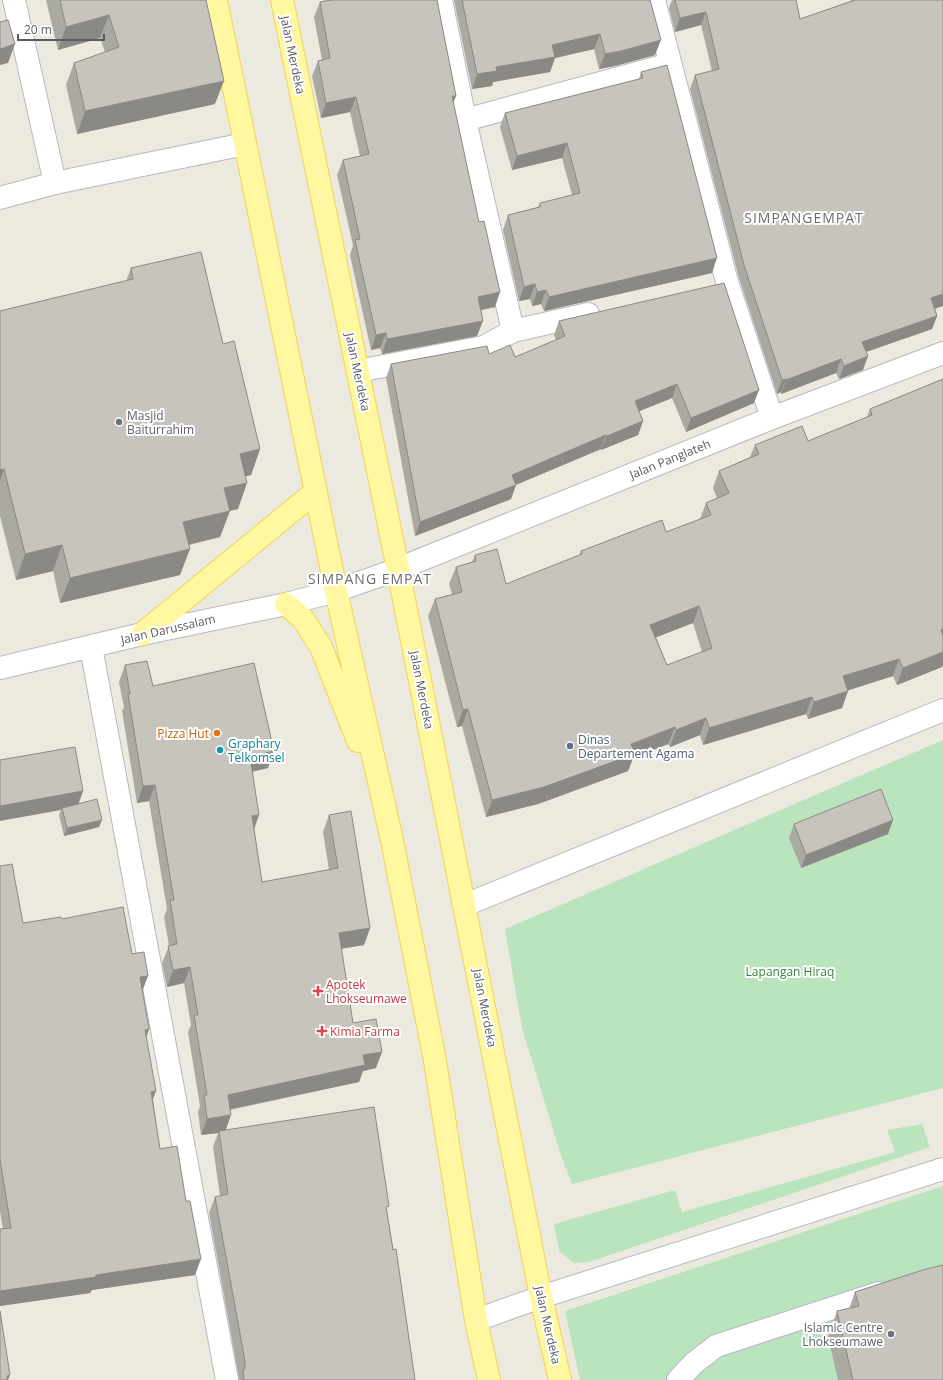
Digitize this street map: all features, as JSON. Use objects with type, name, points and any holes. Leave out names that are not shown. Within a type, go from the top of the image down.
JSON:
[{"type":"main road","points":[[216,0],[315,492],[392,840],[435,1061],[476,1320],[489,1380]]},
{"type":"main road","name":"Jalan Merdeka","points":[[282,0],[398,568],[541,1297],[560,1380]]},
{"type":"main road","points":[[142,634],[315,492]]},
{"type":"main road","points":[[286,604],[302,619],[321,647],[361,748],[392,840]]},
{"type":"street","points":[[14,0],[55,183]]},
{"type":"street","points":[[441,0],[465,120],[513,331]]},
{"type":"street","points":[[654,0],[671,64],[719,284],[772,418]]},
{"type":"street","points":[[465,120],[671,64]]},
{"type":"street","points":[[0,198],[55,183],[245,144]]},
{"type":"street","points":[[358,371],[484,347],[513,331],[604,310]]},
{"type":"street","name":"Jalan Panglateh","points":[[336,591],[398,568],[772,418],[943,352]]},
{"type":"street","name":"Jalan Darussalam","points":[[0,668],[142,634],[286,604],[336,591]]},
{"type":"street","points":[[92,647],[227,1380]]},
{"type":"street","points":[[465,905],[943,710]]},
{"type":"street","points":[[476,1320],[541,1297],[943,1169]]},
{"type":"street","points":[[678,1380],[694,1363],[716,1346],[898,1287]]},
{"type":"green space","name":"Lapangan Hiraq","points":[[943,740],[943,1088],[572,1184],[560,1152],[522,1028],[505,929]]},
{"type":"green space","points":[[922,1124],[930,1147],[589,1262],[574,1263],[559,1251],[554,1224],[675,1190],[682,1212],[895,1152],[887,1130]]},
{"type":"green space","points":[[943,1186],[943,1289],[849,1332],[828,1337],[838,1380],[580,1380],[565,1311]]},
{"type":"building","points":[[60,0],[206,0],[224,81],[85,111],[74,63],[119,47],[109,15],[66,27]]},
{"type":"building","points":[[331,0],[437,0],[456,96],[452,96],[479,222],[484,221],[500,292],[478,297],[483,321],[387,339],[386,333],[376,335],[355,240],[360,239],[343,160],[369,154],[356,97],[326,103],[318,61],[330,58],[320,2]]},
{"type":"building","points":[[462,0],[650,0],[661,40],[605,54],[600,34],[552,45],[555,57],[496,67],[497,71],[477,74]]},
{"type":"building","points":[[675,0],[796,0],[800,19],[855,0],[943,0],[943,294],[931,298],[937,316],[862,342],[868,356],[844,366],[841,359],[786,380],[782,380],[744,265],[695,75],[719,69],[706,12],[680,18]]},
{"type":"building","points":[[8,20],[15,44],[0,49],[0,22]]},
{"type":"building","points":[[667,65],[717,258],[549,297],[546,290],[537,292],[535,284],[524,287],[508,215],[540,207],[540,203],[580,193],[567,143],[517,156],[505,113],[643,78],[641,72]]},
{"type":"building","name":"Masjid Baiturrahim","points":[[201,252],[223,344],[234,341],[260,449],[240,454],[247,483],[224,488],[230,511],[183,522],[190,549],[70,578],[62,545],[25,554],[4,469],[0,470],[0,311],[133,279],[131,268]]},
{"type":"building","points":[[724,283],[759,390],[691,418],[677,384],[635,401],[643,421],[512,475],[516,485],[420,522],[391,364],[487,346],[489,354],[510,345],[515,357],[565,336],[559,321]]},
{"type":"building","points":[[943,379],[943,629],[941,630],[943,636],[943,652],[903,668],[899,659],[843,676],[848,691],[814,702],[812,697],[709,728],[706,718],[676,730],[675,727],[631,744],[635,754],[544,787],[492,800],[468,709],[463,710],[435,599],[462,592],[456,567],[476,561],[475,555],[497,549],[506,584],[582,554],[581,551],[662,520],[666,532],[711,515],[706,503],[729,493],[719,471],[759,454],[755,445],[802,426],[808,441],[872,415],[870,409]],"holes":[[[699,606],[712,648],[667,665],[650,625]]]},
{"type":"building","points":[[147,661],[153,686],[254,663],[274,751],[250,757],[259,815],[252,816],[262,882],[338,868],[329,815],[351,811],[370,928],[339,933],[353,1023],[376,1019],[382,1052],[363,1055],[365,1065],[228,1095],[231,1115],[207,1119],[204,1095],[207,1095],[194,1015],[198,1015],[190,967],[173,970],[168,946],[177,944],[170,900],[174,900],[155,785],[143,786],[128,694],[130,694],[125,665]]},
{"type":"building","points":[[75,747],[83,791],[0,806],[0,760]]},
{"type":"building","points":[[881,789],[893,820],[806,855],[794,824]]},
{"type":"building","points":[[97,799],[102,820],[67,828],[62,808]]},
{"type":"building","points":[[12,864],[23,923],[61,917],[62,919],[123,907],[132,954],[144,952],[148,976],[140,977],[149,1029],[145,1030],[156,1091],[151,1092],[160,1149],[177,1146],[186,1201],[190,1201],[201,1259],[96,1275],[96,1277],[0,1291],[0,1229],[11,1228],[0,1159],[0,866]]},
{"type":"building","points":[[374,1107],[389,1206],[386,1207],[393,1250],[396,1249],[415,1380],[244,1380],[243,1371],[245,1368],[245,1361],[215,1197],[228,1194],[219,1131]]},
{"type":"building","name":"Islamic Centre Lhokseumawe","points":[[943,1265],[943,1380],[853,1380],[837,1311],[859,1306],[855,1292]]},
{"type":"building","points":[[0,1311],[10,1375],[7,1376],[7,1380],[0,1380]]},
{"type":"place","name":"Masjid Baiturrahim","points":[[119,422]]},
{"type":"place","name":"Pizza Hut","points":[[217,733]]},
{"type":"place","name":"Dinas Departement Agama","points":[[570,746]]},
{"type":"place","name":"Graphary Telkomsel","points":[[220,750]]},
{"type":"place","name":"Apotek Lhokseumawe","points":[[318,991]]},
{"type":"place","name":"Kimia Farma","points":[[322,1031]]},
{"type":"place","name":"Islamic Centre Lhokseumawe","points":[[891,1334]]},
{"type":"district","name":"SIMPANGEMPAT","points":[[804,217]]},
{"type":"district","name":"SIMPANG EMPAT","points":[[370,578]]}]
